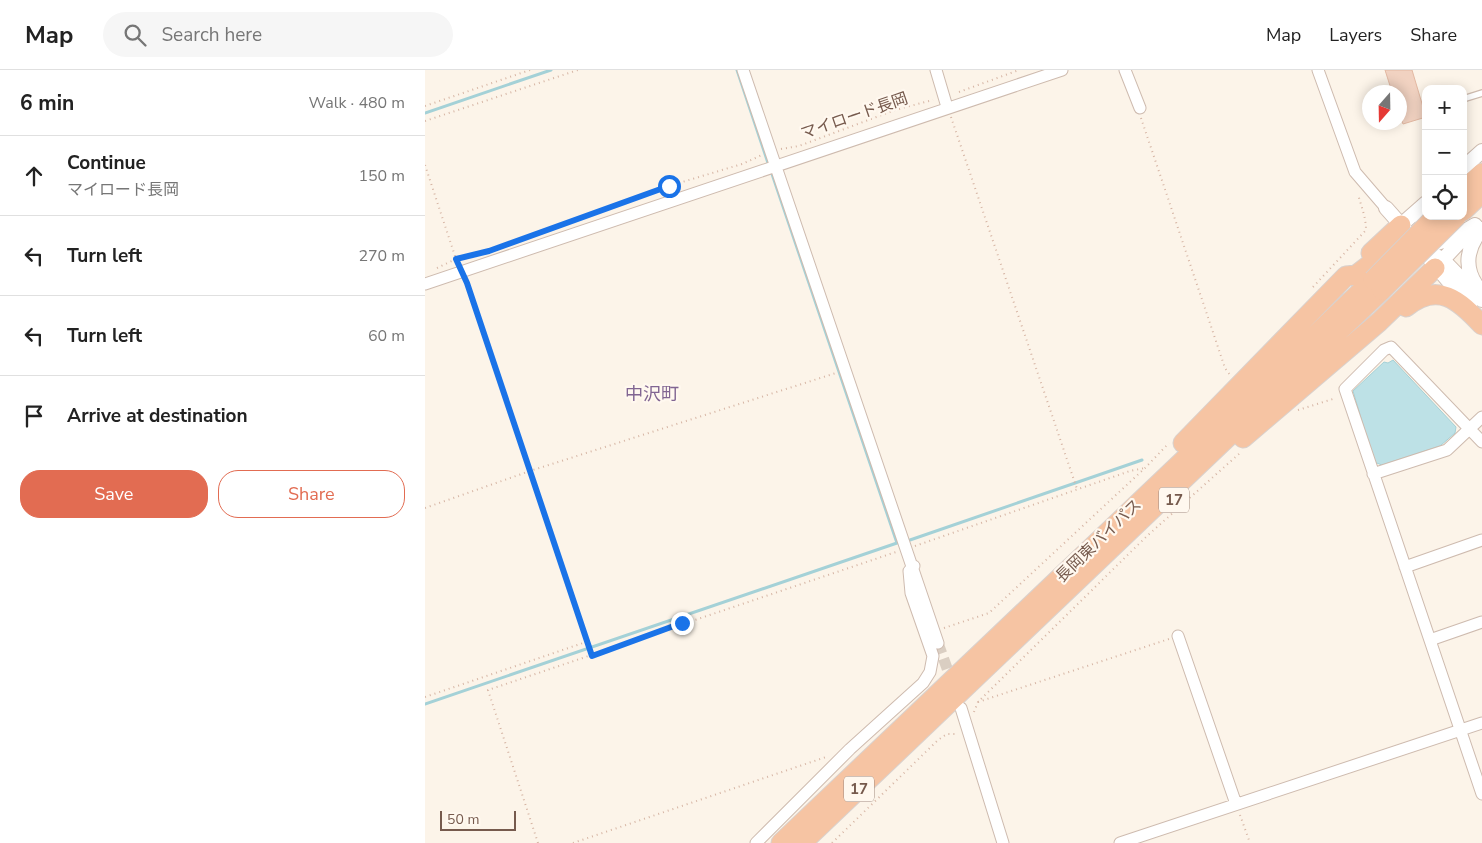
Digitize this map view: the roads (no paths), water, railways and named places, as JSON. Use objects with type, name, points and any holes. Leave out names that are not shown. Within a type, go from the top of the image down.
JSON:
[{"type":"highway","points":[[1467,186],[1482,173]]},
{"type":"highway","name":"17","points":[[1476,221],[1482,193]]},
{"type":"highway","name":"長岡東バイパス","points":[[802,843],[1378,285],[1434,220]]},
{"type":"highway","name":"長岡東バイパス","points":[[781,843],[1048,588],[1378,285],[1452,220]]},
{"type":"highway","name":"17","points":[[1048,588],[1231,392],[1346,276],[1401,225]]},
{"type":"highway","points":[[1412,291],[1418,278],[1421,246]]},
{"type":"highway","name":"17","points":[[1346,276],[1356,274],[1390,248],[1421,246]]},
{"type":"highway","name":"17","points":[[916,734],[1061,607],[1194,481],[1379,322],[1439,264]]},
{"type":"highway","points":[[1379,322],[1391,319],[1417,298],[1441,294],[1464,306],[1482,325]]},
{"type":"street","points":[[743,70],[772,168],[914,566],[938,643]]},
{"type":"street","points":[[936,70],[947,107]]},
{"type":"street","points":[[425,284],[772,168],[947,107],[1062,70]]},
{"type":"street","points":[[1125,70],[1140,108]]},
{"type":"street","points":[[1318,70],[1355,172],[1421,246],[1439,264],[1482,300]]},
{"type":"street","points":[[1467,164],[1482,151]]},
{"type":"street","name":"17","points":[[1401,225],[1422,207]]},
{"type":"street","points":[[1421,246],[1423,220]]},
{"type":"street","points":[[1476,221],[1468,262],[1469,273],[1482,292]]},
{"type":"street","name":"17","points":[[1421,246],[1437,244],[1451,239],[1476,221]]},
{"type":"street","name":"17","points":[[1439,264],[1476,221]]},
{"type":"street","points":[[1439,264],[1482,318]]},
{"type":"street","points":[[1482,442],[1391,347],[1384,350],[1346,386],[1346,395],[1482,794]]},
{"type":"street","points":[[1373,474],[1447,450],[1482,417]]},
{"type":"street","points":[[1405,567],[1482,540]]},
{"type":"street","points":[[756,843],[850,749],[923,683],[929,672],[933,656],[911,593],[909,571],[914,566]]},
{"type":"street","points":[[1430,640],[1482,622]]},
{"type":"street","points":[[1178,636],[1236,804]]},
{"type":"street","points":[[961,708],[1003,843]]},
{"type":"street","points":[[1120,843],[1482,723]]},
{"type":"lane","points":[[1467,98],[1482,93]]},
{"type":"water","points":[[1393,360],[1456,427],[1455,433],[1440,446],[1382,465],[1374,462],[1353,391],[1384,362],[1388,363]]},
{"type":"waterway","points":[[425,113],[551,70]]},
{"type":"waterway","points":[[737,70],[769,166]]},
{"type":"waterway","points":[[425,704],[897,543],[771,171]]},
{"type":"waterway","points":[[910,540],[1142,460]]},
{"type":"tunnel","points":[[938,643],[953,685]]},
{"type":"district","name":"中沢町","points":[[652,394]]}]
